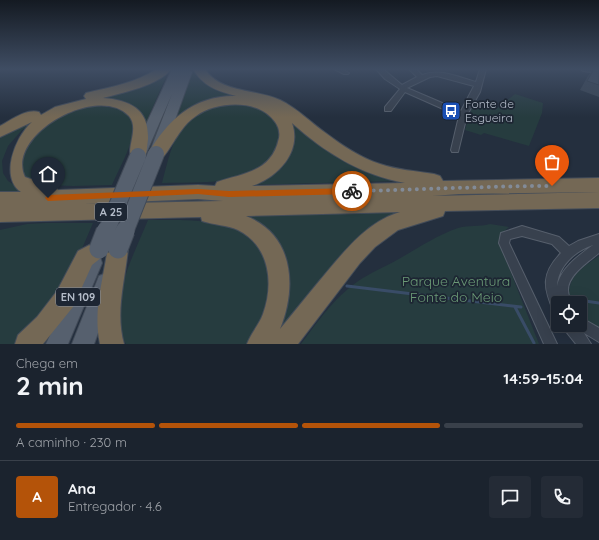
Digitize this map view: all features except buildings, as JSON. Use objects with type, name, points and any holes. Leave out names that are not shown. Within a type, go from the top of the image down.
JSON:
[{"type":"highway","points":[[0,132],[54,106],[134,85]]},
{"type":"highway","points":[[215,85],[258,96],[276,104],[336,149],[365,165],[387,173],[459,187]]},
{"type":"highway","points":[[156,154],[182,120],[196,109],[208,104],[229,100],[245,100],[260,104],[275,112],[285,125],[287,139],[282,156],[277,162],[264,173],[246,181],[198,192]]},
{"type":"highway","points":[[63,197],[22,184],[12,176],[6,161],[20,136],[49,115],[72,106],[91,103],[105,102],[122,106],[134,114],[139,124],[138,156]]},
{"type":"highway","name":"A 25","points":[[0,200],[198,192],[236,194],[419,190],[459,187],[599,185]]},
{"type":"highway","name":"A 25","points":[[0,214],[181,211],[227,208],[599,200]]},
{"type":"highway","points":[[284,344],[353,256],[368,241],[386,227],[400,220],[424,212],[481,203]]},
{"type":"highway","points":[[181,211],[218,216],[239,222],[258,233],[271,249],[279,272],[279,296],[273,320],[259,344]]},
{"type":"highway","points":[[0,224],[42,213]]},
{"type":"highway","points":[[27,344],[45,325],[65,299],[85,258],[109,249],[116,271],[109,303],[109,328],[112,344]]},
{"type":"main road","name":"EN 109","points":[[83,344],[109,249],[138,156],[170,85]]},
{"type":"main road","name":"EN 109","points":[[57,344],[109,249],[156,154],[181,85]]},
{"type":"street","points":[[398,85],[463,115]]},
{"type":"street","points":[[388,109],[402,88],[409,85]]},
{"type":"street","points":[[455,150],[463,115],[478,85]]},
{"type":"street","points":[[551,344],[504,244],[505,236],[522,231],[555,240],[568,254]]},
{"type":"street","points":[[554,296],[551,288],[554,273],[568,254],[590,240],[599,239]]},
{"type":"street","points":[[563,296],[562,290],[566,279],[581,260],[599,247]]},
{"type":"street","points":[[587,328],[599,336]]},
{"type":"street","points":[[574,332],[585,344]]},
{"type":"green space","points":[[125,85],[162,85],[145,125],[139,114],[102,100],[40,119],[22,130],[8,146],[2,161],[3,173],[8,181],[24,191],[0,192],[0,135],[47,112]]},
{"type":"green space","points":[[187,85],[214,85],[243,95],[400,181],[248,185],[269,174],[284,118],[231,98],[175,121]]},
{"type":"green space","points":[[515,94],[543,103],[542,113],[529,146],[484,133],[481,135],[465,130],[473,103],[495,110]]},
{"type":"green space","points":[[241,103],[263,110],[277,123],[280,133],[279,143],[269,160],[261,168],[242,177],[212,182],[162,183],[172,147],[177,136],[192,117],[216,106]]},
{"type":"green space","points":[[90,106],[111,108],[125,113],[131,121],[133,131],[130,143],[112,185],[67,186],[45,184],[24,177],[17,149],[58,114]]},
{"type":"green space","points":[[410,211],[274,344],[284,262],[234,214]]},
{"type":"green space","points":[[148,220],[189,220],[211,222],[230,226],[248,234],[261,246],[269,263],[271,287],[269,303],[261,326],[246,344],[126,344],[120,330],[118,314],[120,298],[129,265]]},
{"type":"green space","points":[[93,223],[68,281],[18,344],[0,344],[0,230],[27,224]]},
{"type":"green space","name":"Parque Aventura Fonte do Meio","points":[[490,224],[509,227],[502,233],[500,245],[539,344],[301,344],[337,300],[354,284],[363,278],[430,241],[458,228]]},
{"type":"green space","points":[[599,256],[599,330],[587,322],[587,296],[569,296],[572,280],[586,265]]},
{"type":"waterway","points":[[347,286],[521,307]]},
{"type":"waterway","points":[[587,301],[599,303]]},
{"type":"waterway","points":[[515,307],[534,343]]},
{"type":"way so far","points":[[352,191],[419,190],[459,187],[552,186]]},
{"type":"place","name":"Fonte de Esgueira","points":[[451,111]]},
{"type":"route","points":[[48,198],[198,192],[229,194],[352,191]]}]
